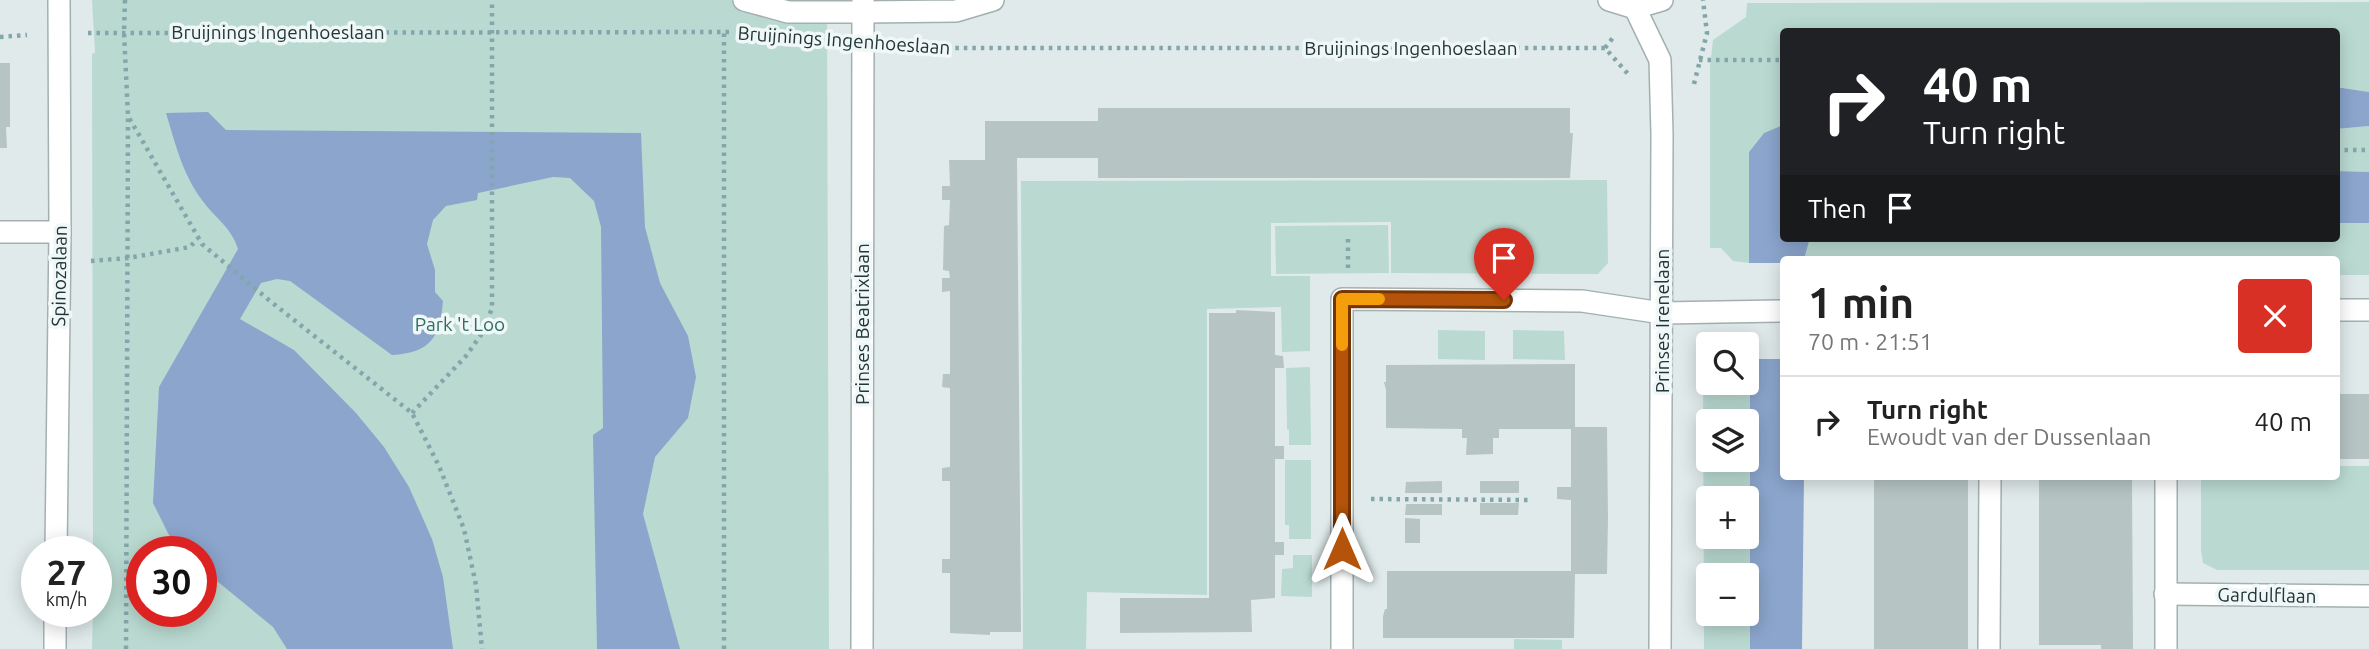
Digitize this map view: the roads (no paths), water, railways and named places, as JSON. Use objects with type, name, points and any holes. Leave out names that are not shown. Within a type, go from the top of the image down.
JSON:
[{"type":"street","name":"Spinozalaan","points":[[56,536],[60,263],[59,0]]},
{"type":"street","name":"Bruijnings Ingenhoeslaan","points":[[744,0],[788,12],[862,6],[956,11],[993,0]]},
{"type":"street","points":[[1609,0],[1637,4],[1662,0]]},
{"type":"street","name":"Prinses Irenelaan","points":[[1637,4],[1660,60],[1660,649]]},
{"type":"street","name":"Prinses Beatrixlaan","points":[[862,6],[862,649]]},
{"type":"street","points":[[0,232],[60,232]]},
{"type":"street","points":[[1342,649],[1342,299],[1582,301],[1662,313],[1780,311]]},
{"type":"street","points":[[2340,310],[2369,310]]},
{"type":"street","points":[[1989,649],[1990,480]]},
{"type":"street","points":[[2165,480],[2166,649]]},
{"type":"street","name":"Gardulflaan","points":[[2165,594],[2369,596]]},
{"type":"street","points":[[55,627],[55,649]]},
{"type":"water","points":[[2340,88],[2369,92],[2369,126],[2340,129]]},
{"type":"water","points":[[208,112],[226,130],[641,133],[645,227],[660,283],[688,336],[696,377],[688,418],[655,457],[643,514],[680,649],[597,649],[593,435],[603,428],[601,227],[594,201],[570,178],[553,177],[478,193],[477,200],[446,206],[433,220],[427,244],[435,270],[435,292],[443,301],[442,314],[431,341],[416,351],[392,355],[290,281],[277,279],[261,283],[240,319],[294,350],[356,413],[384,447],[409,487],[432,539],[443,577],[453,649],[287,649],[273,627],[217,581],[217,536],[170,536],[153,503],[159,387],[238,249],[232,235],[202,200],[190,180],[166,113]]},
{"type":"water","points":[[1780,126],[1780,242],[1809,242],[1805,256],[1780,256],[1780,263],[1749,263],[1749,152],[1764,133]]},
{"type":"water","points":[[2340,171],[2369,172],[2369,223],[2340,223]]},
{"type":"water","points":[[1759,359],[1780,359],[1780,480],[1804,480],[1802,649],[1750,649],[1750,626],[1759,626],[1759,563],[1750,563],[1750,549],[1759,549],[1759,486],[1750,486],[1750,472],[1759,472],[1759,409],[1750,409],[1750,395],[1759,395]]},
{"type":"park label","name":"Park 't Loo","points":[[460,324]]}]
